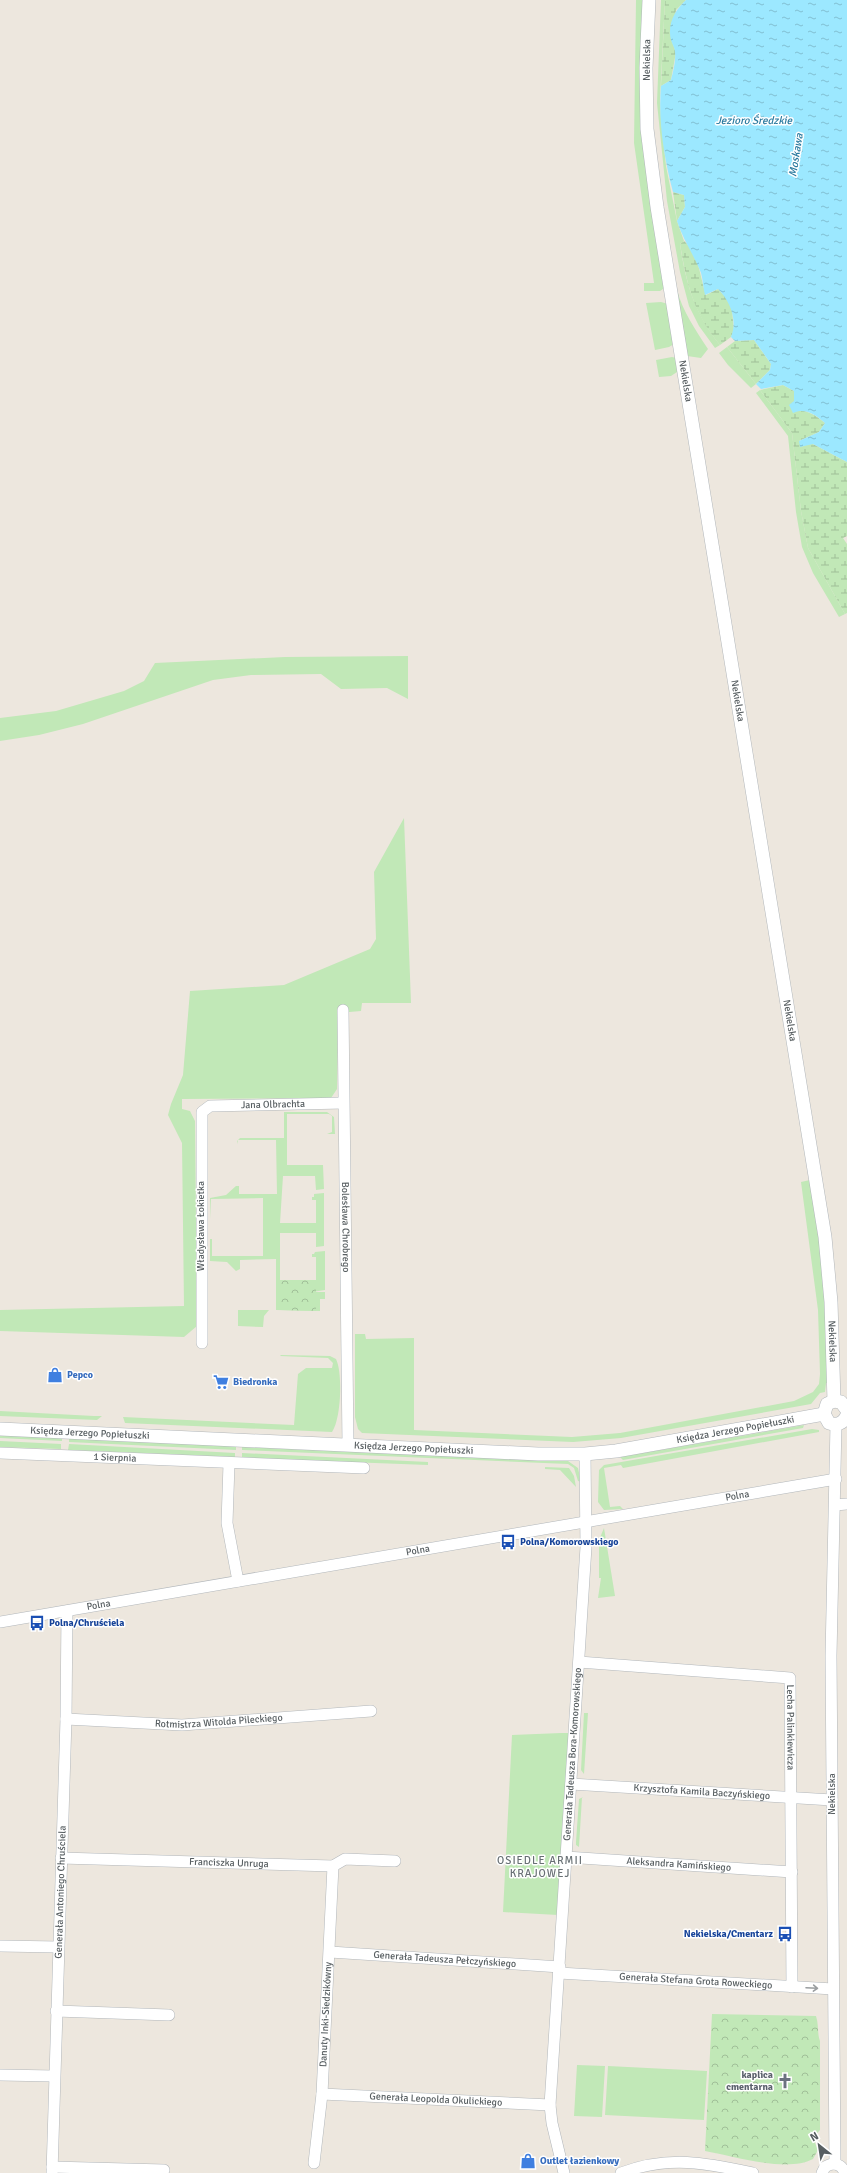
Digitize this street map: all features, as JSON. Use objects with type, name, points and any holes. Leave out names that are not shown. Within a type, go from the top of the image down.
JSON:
[{"type":"street","name":"Nekielska","points":[[649,0],[646,68],[647,129],[657,207],[825,1237],[831,1302],[834,1401]]},
{"type":"street","name":"Bolesława Chrobrego","points":[[343,1010],[348,1445]]},
{"type":"street","name":"Jana Olbrachta","points":[[204,1110],[210,1106],[343,1103]]},
{"type":"street","name":"Władysława Łokietka","points":[[202,1343],[200,1116],[204,1110]]},
{"type":"street","points":[[847,1410],[841,1402],[834,1401],[827,1404],[824,1414],[829,1423],[836,1424],[843,1421],[847,1415]]},
{"type":"street","name":"Księdza Jerzego Popiełuszki","points":[[0,1429],[538,1454],[585,1454],[661,1444],[824,1414]]},
{"type":"street","name":"Nekielska","points":[[835,2164],[831,1656],[836,1424]]},
{"type":"street","name":"1 Sierpnia","points":[[0,1453],[229,1464],[364,1468]]},
{"type":"street","name":"Generała Tadeusza Bora-Komorowskiego","points":[[564,2173],[552,2123],[550,2105],[579,1662],[586,1522],[585,1454]]},
{"type":"street","points":[[229,1464],[227,1523],[238,1581]]},
{"type":"street","name":"Polna","points":[[0,1622],[836,1479]]},
{"type":"street","points":[[835,1505],[847,1504]]},
{"type":"street","name":"Generała Antoniego Chruściela","points":[[52,2170],[66,1719],[67,1611]]},
{"type":"street","name":"Lecha Palinkiewicza","points":[[579,1662],[790,1678],[792,1988]]},
{"type":"street","name":"Rotmistrza Witolda Pileckiego","points":[[66,1719],[182,1725],[372,1711]]},
{"type":"street","name":"Krzysztofa Kamila Baczyńskiego","points":[[571,1784],[832,1800]]},
{"type":"street","name":"Aleksandra Kamińskiego","points":[[566,1857],[792,1872]]},
{"type":"street","name":"Franciszka Unruga","points":[[61,1858],[334,1866],[345,1859],[395,1861]]},
{"type":"street","name":"Danuty Inki-Siedzikówny","points":[[314,2163],[322,2094],[334,1866]]},
{"type":"street","points":[[0,1946],[58,1947]]},
{"type":"street","name":"Generała Tadeusza Pełczyńskiego","points":[[330,1952],[560,1970]]},
{"type":"street","name":"Generała Stefana Grota Roweckiego","points":[[560,1970],[792,1988],[833,1989]]},
{"type":"street","points":[[56,2011],[169,2016]]},
{"type":"street","points":[[0,2075],[54,2076]]},
{"type":"street","name":"Generała Leopolda Okulickiego","points":[[322,2094],[550,2105]]},
{"type":"street","points":[[621,2173],[640,2166],[687,2161],[753,2173]]},
{"type":"street","points":[[822,2173],[825,2167],[835,2164],[840,2165],[845,2173]]},
{"type":"street","points":[[52,2170],[164,2170]]},
{"type":"green space","points":[[636,0],[644,0],[642,140],[665,284],[663,289],[660,291],[644,291],[644,283],[654,283],[634,143]]},
{"type":"green space","points":[[661,0],[665,0],[660,99],[666,166],[677,221],[684,241],[680,244],[688,285],[692,297],[704,321],[720,345],[715,348],[699,326],[689,306],[680,272],[667,201],[657,103]]},
{"type":"green space","points":[[665,0],[686,0],[676,10],[671,39],[676,52],[671,80],[661,86]]},
{"type":"green space","points":[[673,192],[684,195],[685,207],[677,221]]},
{"type":"green space","points":[[684,241],[693,252],[696,259],[706,295],[718,289],[727,298],[732,310],[734,331],[731,337],[720,345],[703,321],[692,298],[680,244]]},
{"type":"green space","points":[[677,290],[686,313],[708,349],[701,358],[687,356]]},
{"type":"green space","points":[[661,302],[668,304],[674,344],[669,347],[655,350],[646,303]]},
{"type":"green space","points":[[754,340],[771,364],[770,370],[756,384],[727,347],[735,341]]},
{"type":"green space","points":[[727,347],[756,384],[751,388],[728,365],[719,353]]},
{"type":"green space","points":[[672,357],[676,358],[677,372],[671,376],[659,377],[656,360]]},
{"type":"green space","points":[[783,385],[794,391],[794,401],[798,410],[813,414],[825,423],[819,432],[799,441],[813,444],[847,462],[847,536],[843,538],[847,544],[847,613],[845,614],[808,548],[801,511],[792,433],[760,390]]},
{"type":"green space","points":[[760,390],[792,433],[801,511],[808,548],[845,614],[839,617],[813,573],[802,547],[796,512],[788,436],[756,393]]},
{"type":"green space","points":[[408,656],[408,699],[387,688],[341,689],[321,674],[251,675],[213,680],[83,724],[39,735],[0,741],[0,718],[56,711],[124,691],[144,681],[155,663],[285,657]]},
{"type":"green space","points":[[404,818],[411,1003],[362,1003],[361,1011],[338,1013],[337,1089],[331,1098],[182,1099],[182,1109],[190,1111],[195,1121],[197,1326],[184,1337],[0,1331],[0,1310],[184,1306],[182,1143],[168,1115],[183,1075],[190,991],[284,985],[370,949],[376,939],[374,872]]},
{"type":"green space","points":[[284,1112],[327,1112],[334,1117],[335,1134],[327,1134],[332,1132],[332,1116],[329,1114],[287,1114],[287,1165],[323,1165],[324,1189],[316,1190],[315,1176],[283,1176],[280,1223],[316,1223],[316,1200],[312,1200],[312,1197],[314,1197],[314,1194],[324,1193],[324,1246],[316,1247],[316,1233],[280,1233],[280,1280],[316,1280],[316,1257],[312,1257],[312,1254],[315,1252],[325,1251],[325,1290],[312,1292],[325,1292],[325,1299],[320,1299],[320,1311],[276,1310],[276,1259],[240,1260],[240,1269],[236,1271],[227,1262],[210,1261],[210,1239],[212,1239],[212,1256],[263,1256],[263,1198],[211,1199],[211,1219],[210,1198],[226,1195],[236,1186],[239,1186],[239,1194],[277,1194],[276,1140],[238,1140],[240,1138],[284,1138]]},
{"type":"green space","points":[[810,1180],[824,1276],[831,1383],[826,1383],[825,1392],[820,1393],[811,1404],[621,1438],[573,1442],[362,1433],[358,1429],[355,1417],[355,1334],[365,1334],[366,1339],[414,1338],[414,1430],[572,1437],[620,1433],[794,1401],[813,1392],[819,1384],[820,1374],[818,1310],[801,1182]]},
{"type":"green space","points":[[280,1280],[316,1280],[316,1311],[280,1310]]},
{"type":"green space","points":[[238,1310],[269,1310],[264,1316],[263,1327],[238,1326]]},
{"type":"green space","points":[[280,1356],[330,1356],[336,1359],[340,1375],[340,1396],[337,1418],[332,1432],[125,1423],[123,1417],[294,1425],[298,1374],[306,1368],[332,1368],[333,1363],[328,1358]]},
{"type":"green space","points":[[0,1411],[102,1416],[97,1420],[0,1416]]},
{"type":"green space","points":[[804,1425],[803,1428],[623,1460],[620,1457]]},
{"type":"green space","points":[[812,1429],[819,1430],[819,1432],[623,1468],[621,1465],[604,1468],[610,1507],[620,1506],[623,1509],[604,1510],[598,1502],[599,1470],[604,1465]]},
{"type":"green space","points":[[0,1435],[62,1438],[62,1441],[0,1438]]},
{"type":"green space","points":[[69,1438],[236,1446],[236,1450],[69,1442]]},
{"type":"green space","points":[[0,1441],[61,1444],[61,1449],[0,1447]]},
{"type":"green space","points":[[69,1444],[235,1453],[235,1457],[68,1450]]},
{"type":"green space","points":[[242,1447],[568,1461],[578,1468],[581,1482],[578,1481],[574,1468],[568,1464],[242,1450]]},
{"type":"green space","points":[[242,1453],[428,1462],[428,1465],[242,1458]]},
{"type":"green space","points":[[545,1467],[569,1468],[574,1476],[576,1487],[560,1470],[545,1469]]},
{"type":"green space","points":[[604,1528],[615,1596],[598,1598],[601,1578],[599,1578],[599,1540]]},
{"type":"green space","points":[[584,1713],[588,1713],[584,1774],[581,1770]]},
{"type":"green space","points":[[569,1733],[558,1915],[503,1912],[512,1735]]},
{"type":"green space","points":[[582,1798],[579,1847],[576,1845],[576,1842],[579,1799]]},
{"type":"green space","points":[[712,2014],[816,2016],[820,2041],[820,2130],[813,2138],[818,2150],[813,2159],[802,2163],[775,2164],[705,2151]]},
{"type":"green space","points":[[577,2065],[605,2066],[602,2117],[574,2116]]},
{"type":"green space","points":[[608,2066],[707,2071],[704,2120],[605,2115]]},
{"type":"water","name":"Jezioro Średzkie","points":[[686,0],[847,0],[847,462],[813,444],[800,447],[799,441],[819,432],[825,423],[818,417],[806,411],[797,411],[793,413],[789,405],[794,401],[794,391],[783,385],[761,389],[756,384],[770,370],[771,364],[754,340],[735,341],[731,337],[734,324],[732,311],[726,299],[718,289],[705,295],[701,273],[682,235],[677,221],[685,207],[684,195],[673,192],[662,139],[660,99],[661,86],[671,80],[675,63],[675,50],[670,34],[671,23],[678,8]]},
{"type":"place","name":"Pepco","points":[[55,1375]]},
{"type":"place","name":"Biedronka","points":[[221,1382]]},
{"type":"place","name":"Polna/Komorowskiego","points":[[508,1542]]},
{"type":"place","name":"Polna/Chruściela","points":[[37,1623]]},
{"type":"place","name":"Nekielska/Cmentarz","points":[[785,1934]]},
{"type":"place","name":"kaplica cmentarna","points":[[785,2081]]},
{"type":"place","name":"Outlet łazienkowy","points":[[528,2161]]},
{"type":"district","name":"OSIEDLE ARMII KRAJOWEJ","points":[[540,1866]]},
{"type":"water label","name":"Moskawa","points":[[796,155]]}]
